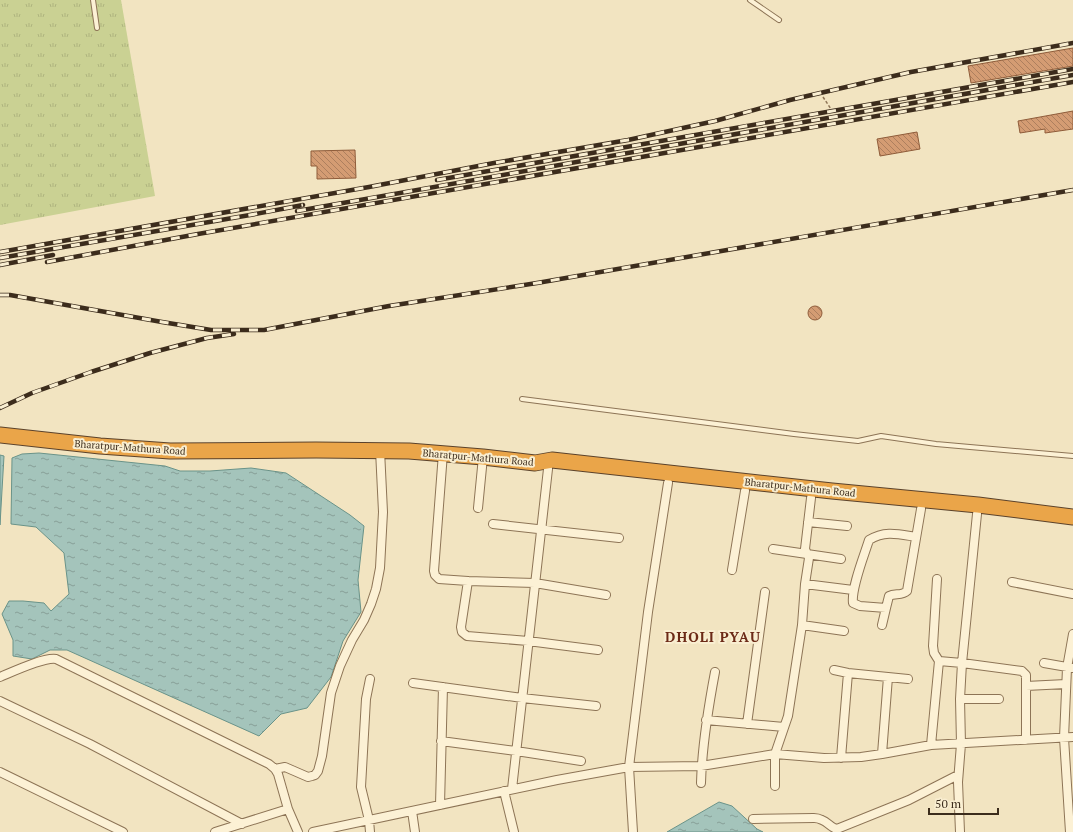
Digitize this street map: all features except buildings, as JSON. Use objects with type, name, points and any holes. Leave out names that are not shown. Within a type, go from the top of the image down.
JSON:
[{"type":"highway","name":"Bharatpur-Mathura Road","points":[[0,435],[170,452],[380,450],[443,453],[483,457],[578,473],[811,498],[978,505],[1055,519],[1073,526]]},
{"type":"highway","name":"Bharatpur-Mathura Road","points":[[542,466],[552,460],[897,502],[921,509],[1055,519],[1073,517]]},
{"type":"street","points":[[0,443],[31,438]]},
{"type":"street","points":[[275,769],[285,767],[308,776],[315,775],[318,770],[322,756],[331,693],[334,683],[352,640],[364,620],[376,589],[380,568],[383,512],[380,450]]},
{"type":"street","points":[[443,453],[434,571],[435,575],[439,579],[535,584],[606,595]]},
{"type":"street","points":[[478,508],[483,457]]},
{"type":"street","points":[[514,832],[508,790],[516,751],[541,530],[542,466]]},
{"type":"street","points":[[633,832],[629,767],[648,612],[668,483]]},
{"type":"street","points":[[732,570],[745,491]]},
{"type":"street","points":[[775,786],[775,754],[788,716],[802,625],[805,584],[809,558],[805,549],[811,498]]},
{"type":"street","points":[[882,625],[889,596],[903,594],[907,591],[921,509]]},
{"type":"street","points":[[960,832],[958,775],[961,744],[960,699],[962,663],[977,514]]},
{"type":"street","points":[[808,522],[847,526]]},
{"type":"street","points":[[493,524],[619,538]]},
{"type":"street","points":[[886,608],[856,605],[853,603],[853,590],[869,540],[876,536],[888,533],[916,537]]},
{"type":"street","points":[[773,549],[841,559]]},
{"type":"street","points":[[931,745],[939,661],[934,653],[933,646],[937,579]]},
{"type":"street","points":[[468,581],[461,627],[464,635],[598,650]]},
{"type":"street","points":[[1012,582],[1073,594]]},
{"type":"street","points":[[805,584],[853,590]]},
{"type":"street","points":[[747,724],[765,592]]},
{"type":"street","points":[[802,625],[844,631]]},
{"type":"street","points":[[1070,832],[1064,738],[1066,684],[1070,668],[1073,634]]},
{"type":"street","points":[[0,678],[9,673],[40,662],[52,658],[56,659],[269,764],[275,769],[280,780],[288,809],[298,832]]},
{"type":"street","points":[[939,661],[1022,671],[1026,675],[1026,740]]},
{"type":"street","points":[[1044,664],[1070,668]]},
{"type":"street","points":[[834,670],[848,673],[908,679]]},
{"type":"street","points":[[701,783],[701,766],[706,720],[715,672]]},
{"type":"street","points":[[841,758],[848,673]]},
{"type":"street","points":[[882,754],[888,677]]},
{"type":"street","points":[[370,679],[366,699],[361,786],[369,820],[370,832]]},
{"type":"street","points":[[413,683],[522,698],[596,706]]},
{"type":"street","points":[[1026,686],[1066,684]]},
{"type":"street","points":[[440,805],[442,687]]},
{"type":"street","points":[[960,699],[998,699]]},
{"type":"street","points":[[0,701],[90,744],[242,824]]},
{"type":"street","points":[[706,720],[784,727]]},
{"type":"street","points":[[313,832],[508,790],[629,767],[701,766],[775,754],[841,758],[882,754],[931,745],[1073,737]]},
{"type":"street","points":[[441,741],[580,761]]},
{"type":"street","points":[[0,772],[123,832]]},
{"type":"street","points":[[753,819],[814,818],[821,819],[831,827],[837,829],[909,800],[958,775]]},
{"type":"street","points":[[215,832],[288,809]]},
{"type":"street","points":[[412,811],[415,832]]},
{"type":"lane","points":[[92,0],[97,28]]},
{"type":"lane","points":[[750,0],[779,20]]},
{"type":"lane","points":[[522,399],[858,441],[881,436],[936,444],[1073,456]]},
{"type":"path","points":[[823,97],[831,109]]},
{"type":"green space","points":[[0,0],[121,0],[155,196],[0,225]]},
{"type":"water","points":[[39,453],[165,466],[180,471],[210,471],[251,468],[286,473],[350,515],[364,526],[358,580],[361,612],[343,641],[331,677],[307,708],[281,714],[259,736],[67,650],[50,650],[32,659],[13,656],[13,640],[2,614],[9,601],[44,603],[51,611],[69,594],[64,553],[36,527],[11,524],[12,458],[22,454]]},
{"type":"water","points":[[0,455],[4,456],[0,525]]},
{"type":"water","points":[[719,802],[732,806],[757,829],[763,832],[667,832]]},
{"type":"railway","points":[[0,252],[628,140],[715,121],[790,100],[911,72],[1073,43]]},
{"type":"railway","points":[[437,180],[1073,69]]},
{"type":"railway","points":[[297,211],[1073,75]]},
{"type":"railway","points":[[47,262],[198,234],[1073,82]]},
{"type":"railway","points":[[0,295],[10,295],[211,330],[264,330],[389,306],[537,283],[1073,190]]},
{"type":"railway","points":[[0,258],[303,205]]},
{"type":"railway","points":[[0,265],[53,255]]},
{"type":"railway","points":[[0,408],[32,393],[150,353],[207,338],[234,334]]},
{"type":"district","name":"DHOLI PYAU","points":[[713,637]]}]
